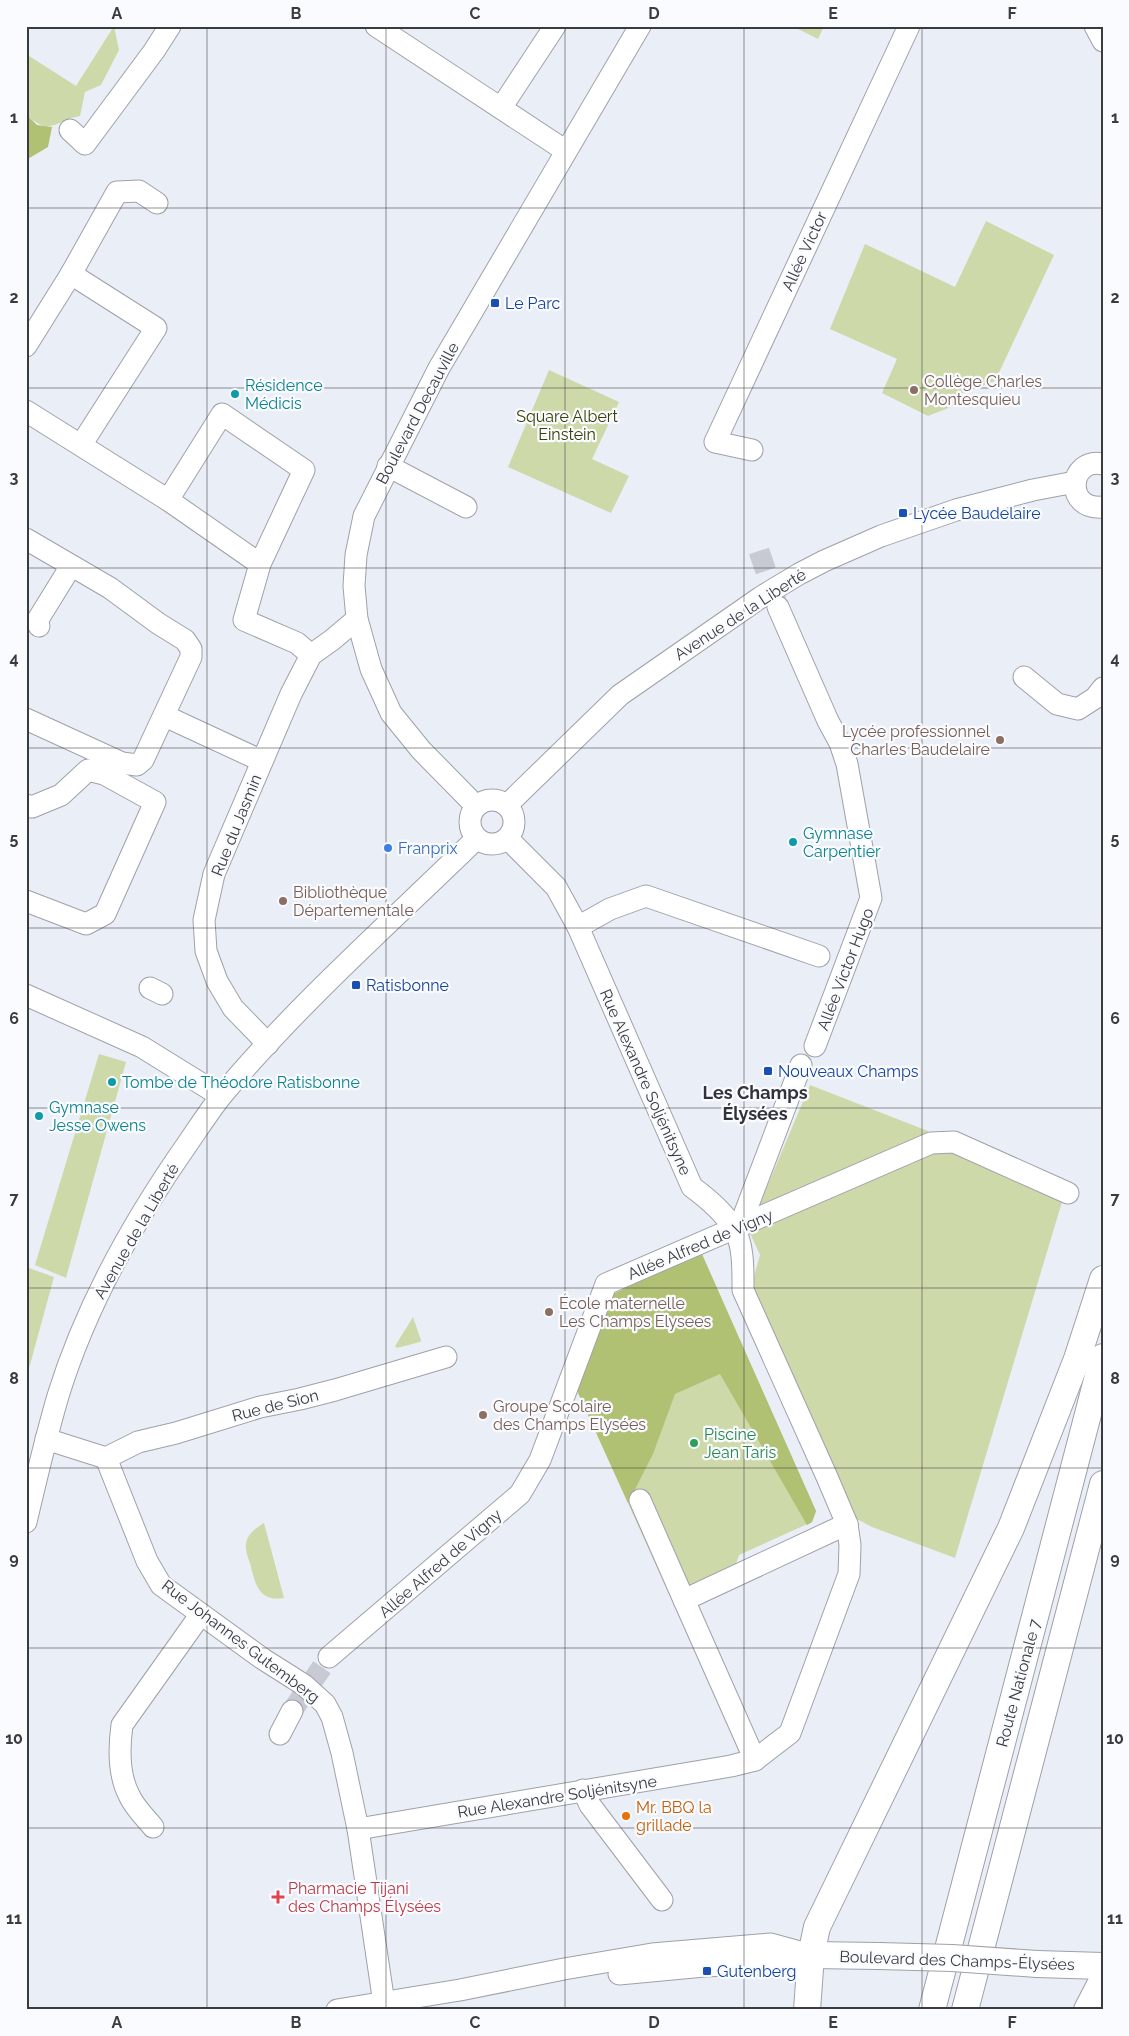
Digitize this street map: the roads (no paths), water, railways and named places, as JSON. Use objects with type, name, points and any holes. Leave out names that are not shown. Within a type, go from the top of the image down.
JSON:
[{"type":"main road","points":[[807,2010],[811,1956],[817,1927],[1011,1528],[1077,1359],[1103,1280]]},
{"type":"main road","name":"Route Nationale 7","points":[[932,2010],[1103,1357]]},
{"type":"main road","name":"Route Nationale 7","points":[[965,2010],[1103,1484]]},
{"type":"main road","name":"Boulevard des Champs-Élysées","points":[[811,1956],[952,1958],[1103,1966]]},
{"type":"main road","points":[[1087,2010],[1103,1979]]},
{"type":"street","points":[[78,137],[154,51],[170,26]]},
{"type":"street","points":[[376,26],[566,151]]},
{"type":"street","points":[[501,108],[555,26]]},
{"type":"street","name":"Boulevard Decauville","points":[[476,806],[421,750],[391,713],[371,669],[357,619],[354,586],[356,555],[364,516],[439,368],[640,26]]},
{"type":"street","name":"Allée Victor","points":[[752,450],[715,442],[909,26]]},
{"type":"street","points":[[1095,26],[1103,40]]},
{"type":"street","points":[[26,346],[71,274],[117,192],[139,191],[157,203]]},
{"type":"street","points":[[71,274],[156,328],[81,445]]},
{"type":"street","points":[[26,411],[168,500],[260,564]]},
{"type":"street","points":[[168,500],[222,414],[304,470],[260,564],[244,620],[297,643],[311,655]]},
{"type":"street","points":[[1103,464],[1092,463],[1084,467],[1078,474],[1075,482],[1075,492],[1080,500],[1086,505],[1095,508],[1103,507]]},
{"type":"street","points":[[388,466],[466,507]]},
{"type":"street","name":"Avenue de la Liberté","points":[[507,806],[620,695],[761,596],[824,561],[882,536],[947,513],[1033,490],[1075,482]]},
{"type":"street","points":[[26,539],[110,588],[159,624],[185,640],[191,649],[191,657],[144,760],[132,766],[26,719]]},
{"type":"street","points":[[39,626],[37,621],[71,566]]},
{"type":"street","name":"Allée Victor Hugo","points":[[778,607],[828,721],[840,743],[847,764],[871,898],[815,1046]]},
{"type":"street","name":"Rue du Jasmin","points":[[268,1044],[233,1008],[217,981],[206,951],[204,920],[214,874],[291,694],[311,655],[357,619]]},
{"type":"street","points":[[1024,677],[1057,704],[1078,709],[1095,698],[1103,688]]},
{"type":"street","points":[[165,716],[262,761]]},
{"type":"street","points":[[26,805],[32,807],[61,795],[88,770],[104,774],[155,802],[114,870],[105,914],[86,924],[62,906],[26,901]]},
{"type":"street","points":[[492,800],[507,806],[514,817],[514,825],[508,838],[498,844],[490,845],[476,839],[470,828],[469,820],[476,806],[484,801],[492,800]]},
{"type":"street","name":"Rue Alexandre Soljénitsyne","points":[[358,1829],[722,1768],[755,1760],[790,1733],[849,1574],[850,1544],[847,1524],[743,1290],[738,1224],[692,1187],[578,927],[556,887],[508,838]]},
{"type":"street","name":"Avenue de la Liberté","points":[[26,1522],[46,1438],[59,1393],[77,1345],[112,1267],[158,1185],[221,1096],[268,1044],[358,952],[476,839]]},
{"type":"street","points":[[578,927],[610,909],[646,896],[819,956]]},
{"type":"street","points":[[26,995],[97,1017],[221,1096]]},
{"type":"street","points":[[738,1224],[801,1065]]},
{"type":"street","name":"Allée Alfred de Vigny","points":[[329,1657],[520,1494],[540,1460],[606,1284],[738,1224],[931,1143],[954,1142],[1068,1193]]},
{"type":"street","name":"Rue de Sion","points":[[106,1458],[138,1442],[176,1433],[260,1407],[300,1399],[446,1357]]},
{"type":"street","points":[[46,1438],[106,1458]]},
{"type":"street","name":"Rue Johannes Gutemberg","points":[[106,1458],[147,1561],[161,1585],[263,1659],[304,1685],[325,1704],[332,1717],[342,1753],[358,1829],[385,2006]]},
{"type":"street","points":[[640,1500],[755,1760]]},
{"type":"street","points":[[684,1600],[847,1524]]},
{"type":"street","points":[[153,1828],[129,1795],[124,1781],[119,1744],[122,1725],[201,1614]]},
{"type":"street","points":[[280,1734],[292,1711]]},
{"type":"street","points":[[583,1790],[590,1804],[662,1900]]},
{"type":"street","name":"Boulevard des Champs-Élysées","points":[[337,2010],[385,2006],[564,1969],[652,1954],[771,1944],[811,1956]]},
{"type":"tunnel","points":[[759,551],[778,607]]},
{"type":"tunnel","points":[[292,1711],[329,1657]]},
{"type":"place","name":"Le Parc","points":[[495,303]]},
{"type":"place","name":"Collège Charles Montesquieu","points":[[914,390]]},
{"type":"place","name":"Résidence Médicis","points":[[235,394]]},
{"type":"place","name":"Lycée Baudelaire","points":[[903,513]]},
{"type":"place","name":"Lycée professionnel Charles Baudelaire","points":[[1000,740]]},
{"type":"place","name":"Gymnase Carpentier","points":[[793,842]]},
{"type":"place","name":"Franprix","points":[[388,848]]},
{"type":"place","name":"Bibliothèque Départementale","points":[[283,901]]},
{"type":"place","name":"Ratisbonne","points":[[356,985]]},
{"type":"place","name":"Nouveaux Champs","points":[[768,1071]]},
{"type":"place","name":"Tombe de Théodore Ratisbonne","points":[[112,1082]]},
{"type":"place","name":"Gymnase Jesse Owens","points":[[39,1116]]},
{"type":"place","name":"École maternelle Les Champs Elysees","points":[[549,1312]]},
{"type":"place","name":"Groupe Scolaire des Champs Elysées","points":[[483,1415]]},
{"type":"place","name":"Piscine Jean Taris","points":[[694,1443]]},
{"type":"place","name":"Mr. BBQ la grillade","points":[[626,1816]]},
{"type":"place","name":"Pharmacie Tijani des Champs Élysées","points":[[278,1897]]},
{"type":"place","name":"Gutenberg","points":[[707,1971]]},
{"type":"district","name":"Les Champs Élysées","points":[[755,1103]]},
{"type":"park label","name":"Square Albert Einstein","points":[[567,425]]}]
